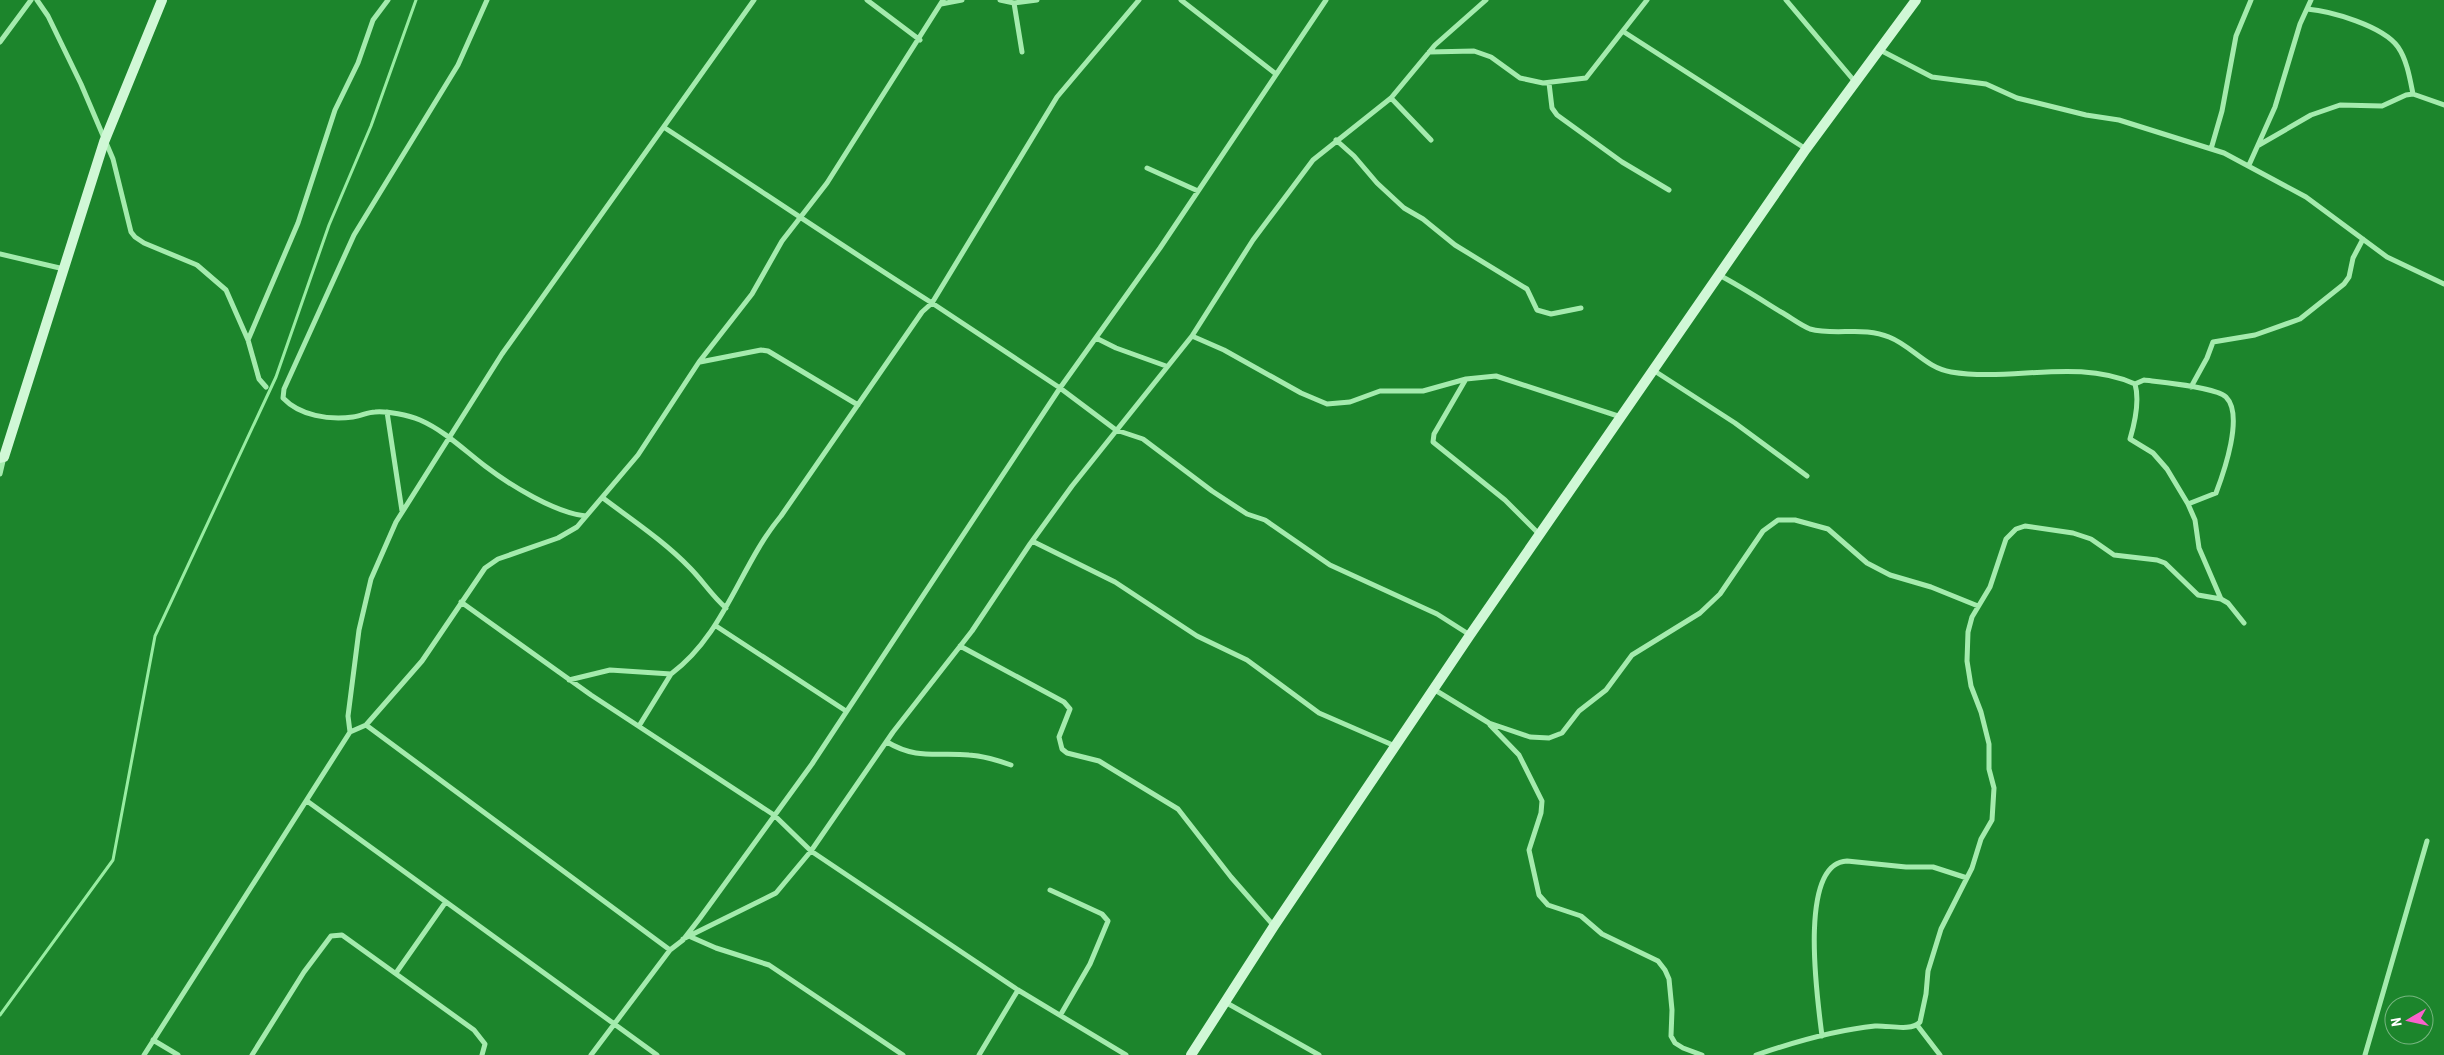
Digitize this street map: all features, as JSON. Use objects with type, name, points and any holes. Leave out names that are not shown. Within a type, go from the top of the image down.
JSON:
[{"type":"street","points":[[0,42],[31,0]]},
{"type":"street","points":[[37,0],[48,16],[81,84],[104,142],[113,159],[131,232],[135,237],[198,265],[226,290],[248,340],[259,380],[266,386]]},
{"type":"street","points":[[0,474],[2,458],[104,142],[162,0]]},
{"type":"street","points":[[248,340],[298,223],[335,110],[358,64],[373,20],[388,0]]},
{"type":"street","points":[[487,0],[458,65],[354,235],[332,280],[284,389],[282,398],[288,403],[319,417],[334,419],[386,412],[419,420],[450,438],[487,468],[521,488],[567,513],[586,516]]},
{"type":"street","points":[[350,732],[348,716],[359,630],[369,588],[402,512],[502,354],[665,128],[754,0]]},
{"type":"street","points":[[866,0],[920,40]]},
{"type":"street","points":[[144,1055],[350,732],[366,725],[422,661],[461,602],[490,564],[558,538],[577,527],[603,498],[638,455],[699,362],[752,294],[782,241],[802,216],[920,40],[942,2],[962,0]]},
{"type":"street","points":[[1000,0],[1014,3],[1037,0]]},
{"type":"street","points":[[639,726],[671,674],[716,626],[766,534],[782,516],[922,312],[932,303],[1057,97],[1139,0]]},
{"type":"street","points":[[1181,0],[1276,74]]},
{"type":"street","points":[[683,940],[812,764],[1060,388],[1198,191],[1326,0]]},
{"type":"street","points":[[590,1055],[670,950],[683,940],[776,893],[811,851],[887,742],[960,646],[1032,541],[1116,430],[1192,336],[1210,310],[1226,280],[1313,160],[1391,98],[1429,52],[1486,0]]},
{"type":"street","points":[[1786,0],[1856,83]]},
{"type":"street","points":[[1191,1055],[1274,926],[1395,746],[1718,274],[1806,149],[1916,0]]},
{"type":"street","points":[[2211,149],[2222,111],[2236,36],[2251,0]]},
{"type":"street","points":[[2249,165],[2278,100],[2311,0]]},
{"type":"street","points":[[1429,52],[1474,50],[1491,57],[1520,78],[1549,83],[1586,78],[1624,32],[1644,1]]},
{"type":"street","points":[[1014,3],[1022,52]]},
{"type":"street","points":[[2307,9],[2347,17],[2386,37],[2397,46],[2404,60],[2413,94]]},
{"type":"street","points":[[1624,32],[1806,149]]},
{"type":"street","points":[[1880,50],[1932,77],[1986,84],[2017,98],[2086,115],[2119,120],[2211,149],[2249,165],[2306,197],[2387,257],[2444,284]]},
{"type":"street","points":[[1549,83],[1552,108],[1557,115],[1622,162],[1669,190]]},
{"type":"street","points":[[2259,145],[2311,114],[2340,105],[2382,106],[2406,95],[2413,94],[2444,105]]},
{"type":"street","points":[[1391,98],[1431,140]]},
{"type":"street","points":[[665,128],[802,216],[852,253],[932,303],[1060,388],[1116,430],[1143,439],[1212,491],[1247,514],[1265,520],[1330,565],[1436,614],[1470,635]]},
{"type":"street","points":[[1336,140],[1354,156],[1376,183],[1404,208],[1423,219],[1455,244],[1527,289],[1537,310],[1551,314],[1581,308]]},
{"type":"street","points":[[1147,168],[1198,191]]},
{"type":"street","points":[[2191,387],[2208,358],[2213,342],[2255,336],[2300,319],[2344,284],[2349,278],[2353,258],[2363,239]]},
{"type":"street","points":[[0,254],[64,269]]},
{"type":"street","points":[[1718,274],[1810,328],[1857,330],[1888,336],[1914,351],[1928,364],[1949,372],[1972,374],[2076,370],[2125,379],[2135,384],[2137,392],[2135,420],[2130,439],[2153,453],[2167,469],[2188,504],[2195,520],[2199,548],[2221,598]]},
{"type":"street","points":[[1192,336],[1224,350],[1301,393],[1333,405],[1350,402],[1380,391],[1424,391],[1466,379],[1496,376],[1621,417]]},
{"type":"street","points":[[1096,338],[1166,366]]},
{"type":"street","points":[[699,362],[761,350],[768,351],[858,405]]},
{"type":"street","points":[[1653,370],[1735,422],[1807,476]]},
{"type":"street","points":[[1466,379],[1434,434],[1432,442],[1505,500],[1540,534]]},
{"type":"street","points":[[2135,384],[2144,380],[2211,390],[2226,397],[2234,413],[2225,468],[2216,492],[2188,504]]},
{"type":"street","points":[[386,412],[402,512]]},
{"type":"street","points":[[603,498],[661,542],[690,568],[726,608]]},
{"type":"street","points":[[1435,690],[1489,723],[1530,737],[1549,738],[1562,733],[1580,711],[1606,690],[1632,655],[1700,613],[1720,594],[1763,531],[1778,520],[1795,520],[1828,529],[1867,563],[1890,575],[1931,587],[1978,606]]},
{"type":"street","points":[[1917,1025],[1922,1017],[1928,971],[1941,929],[1967,878],[1981,839],[1992,820],[1994,788],[1989,769],[1989,744],[1981,712],[1971,686],[1966,661],[1968,632],[1972,617],[1990,587],[2006,539],[2016,529],[2025,526],[2073,533],[2091,539],[2114,555],[2158,560],[2170,567],[2180,580],[2198,595],[2221,598],[2228,603],[2244,623]]},
{"type":"street","points":[[1032,541],[1115,582],[1197,636],[1247,660],[1319,713],[1395,746]]},
{"type":"street","points":[[461,602],[569,680],[774,815],[811,851],[1018,990],[1126,1055]]},
{"type":"street","points":[[716,626],[846,710]]},
{"type":"street","points":[[960,646],[1064,702],[1070,709],[1058,737],[1062,749],[1067,753],[1099,761],[1178,809],[1231,877],[1274,926]]},
{"type":"street","points":[[569,680],[610,670],[671,674]]},
{"type":"street","points":[[1489,723],[1519,755],[1542,800],[1541,813],[1529,850],[1540,895],[1548,905],[1581,916],[1602,934],[1658,961],[1669,979],[1672,1010],[1671,1036],[1675,1043],[1683,1048],[1702,1055]]},
{"type":"street","points":[[366,725],[670,950]]},
{"type":"street","points":[[887,742],[898,749],[923,756],[970,755],[1011,765]]},
{"type":"street","points":[[307,801],[613,1025],[657,1055]]},
{"type":"street","points":[[2365,1055],[2427,840]]},
{"type":"street","points":[[1822,1036],[1816,985],[1813,917],[1825,878],[1833,864],[1838,861],[1847,861],[1906,868],[1933,867],[1967,878]]},
{"type":"street","points":[[1050,890],[1102,914],[1108,921],[1090,964],[1060,1014]]},
{"type":"street","points":[[396,973],[446,903]]},
{"type":"street","points":[[252,1055],[304,972],[331,936],[342,935],[481,1036],[485,1044],[482,1055]]},
{"type":"street","points":[[690,937],[716,948],[769,965],[903,1055]]},
{"type":"street","points":[[979,1055],[1018,990]]},
{"type":"street","points":[[1225,1002],[1319,1055]]},
{"type":"street","points":[[1756,1055],[1856,1028],[1917,1025]]},
{"type":"street","points":[[1917,1025],[1940,1055]]},
{"type":"street","points":[[153,1040],[178,1055]]},
{"type":"waterway","points":[[0,1015],[113,860],[155,636],[276,377],[329,225],[371,126],[416,0]]}]
